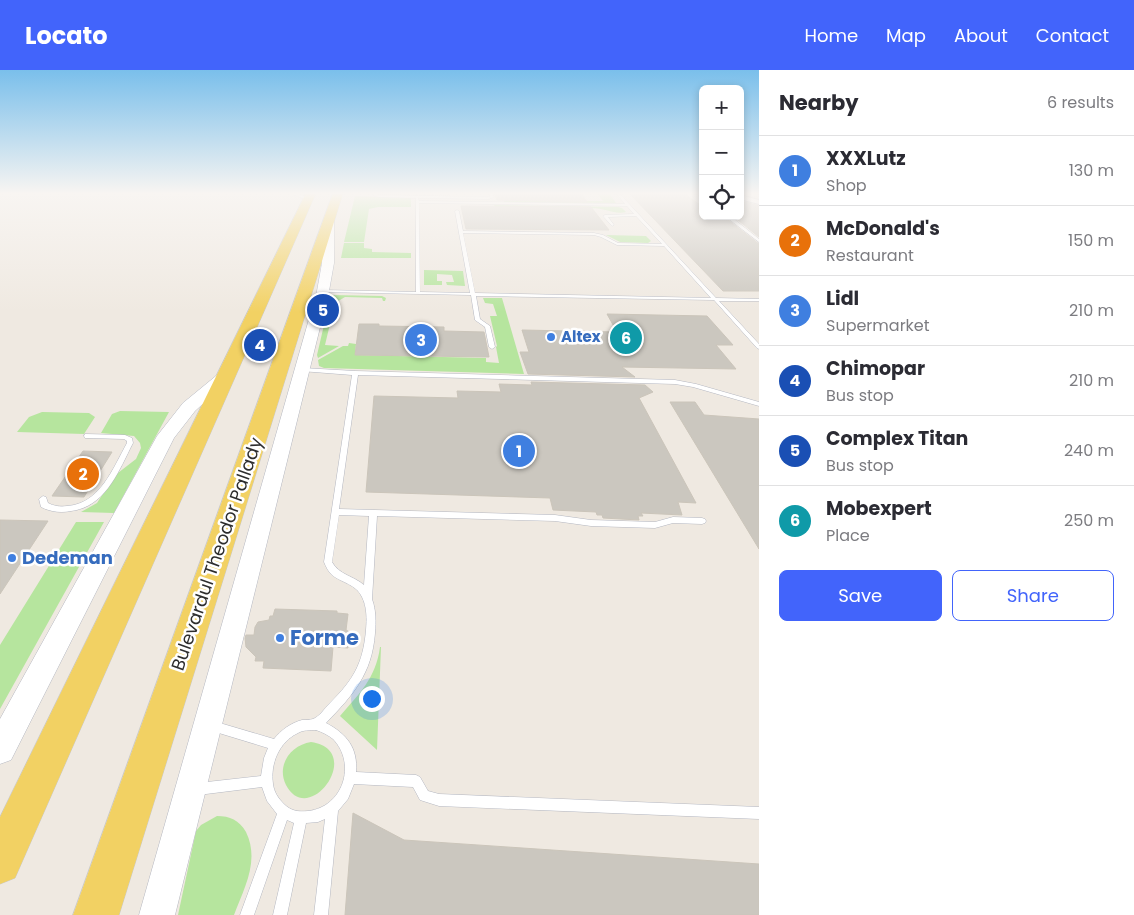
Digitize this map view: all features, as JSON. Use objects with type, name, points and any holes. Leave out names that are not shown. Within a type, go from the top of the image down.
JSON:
[{"type":"main road","points":[[0,863],[293,232]]},
{"type":"main road","name":"Bulevardul Theodor Pallady","points":[[96,915],[325,232]]},
{"type":"street","points":[[157,915],[323,291],[328,263],[329,232]]},
{"type":"street","points":[[0,749],[166,436],[189,407],[226,374]]},
{"type":"lane","points":[[417,232],[418,293]]},
{"type":"lane","points":[[461,232],[478,320],[487,326],[492,347]]},
{"type":"lane","points":[[490,232],[594,234],[617,244],[665,245]]},
{"type":"lane","points":[[653,232],[759,346]]},
{"type":"lane","points":[[748,232],[759,241]]},
{"type":"lane","points":[[323,291],[759,300]]},
{"type":"lane","points":[[303,370],[675,382],[759,404]]},
{"type":"lane","points":[[355,373],[328,562],[329,568],[337,575],[357,583],[368,598]]},
{"type":"lane","points":[[43,499],[44,506],[50,509],[76,509],[89,504],[99,495],[130,440],[125,437],[87,436]]},
{"type":"lane","points":[[336,512],[566,519],[591,523],[655,525],[673,520],[702,521]]},
{"type":"lane","points":[[317,724],[356,684],[364,669],[371,642],[368,598],[373,513]]},
{"type":"lane","points":[[208,724],[276,744]]},
{"type":"lane","points":[[317,724],[330,728],[340,736],[348,748],[351,762],[350,778],[346,790],[332,809],[307,819],[295,818],[275,804],[269,793],[266,780],[270,755],[276,744],[295,728],[317,724]]},
{"type":"lane","points":[[350,778],[416,782],[424,796],[439,800],[759,814]]},
{"type":"lane","points":[[191,790],[266,780]]},
{"type":"lane","points":[[322,915],[332,809]]},
{"type":"lane","points":[[247,915],[284,812]]},
{"type":"lane","points":[[280,915],[301,818]]},
{"type":"green space","points":[[346,232],[365,232],[364,242],[344,242]]},
{"type":"green space","points":[[606,235],[646,236],[651,241],[648,243],[620,242]]},
{"type":"green space","points":[[344,243],[364,243],[364,248],[372,249],[372,252],[411,253],[411,258],[341,258]]},
{"type":"green space","points":[[424,270],[463,271],[465,286],[447,285],[446,282],[454,282],[452,275],[437,274],[437,281],[442,281],[442,285],[424,285]]},
{"type":"green space","points":[[331,295],[382,296],[386,298],[383,301],[382,298],[345,297],[335,303],[325,345],[339,346],[318,358],[317,355]]},
{"type":"green space","points":[[483,298],[502,298],[524,374],[324,368],[319,366],[318,360],[343,346],[348,346],[349,343],[356,344],[355,355],[486,358],[486,362],[499,363],[490,316],[497,316],[493,304],[485,303]]},
{"type":"green space","points":[[120,411],[169,412],[114,513],[81,512],[97,503],[114,476],[136,459],[141,448],[140,443],[134,436],[101,433],[112,414]]},
{"type":"green space","points":[[42,412],[89,413],[95,417],[84,434],[17,432],[29,417]]},
{"type":"green space","points":[[76,522],[104,522],[0,709],[0,645]]},
{"type":"green space","points":[[380,647],[377,750],[340,716],[371,677]]},
{"type":"green space","points":[[311,742],[327,748],[334,758],[333,771],[328,783],[319,793],[307,798],[296,796],[286,785],[283,778],[283,770],[287,757],[297,747]]},
{"type":"green space","points":[[217,816],[230,818],[237,822],[246,832],[250,843],[251,864],[242,895],[234,915],[178,915],[196,831],[201,825]]},
{"type":"building","points":[[667,232],[744,232],[759,244],[759,291],[723,291]]},
{"type":"building","points":[[607,314],[707,316],[733,345],[716,345],[736,369],[622,367],[635,377],[528,374],[520,352],[529,352],[522,330],[617,332]]},
{"type":"building","points":[[359,324],[444,327],[444,331],[484,332],[489,357],[355,355]]},
{"type":"building","points":[[531,382],[645,385],[653,392],[639,398],[696,503],[678,502],[682,515],[641,513],[643,516],[638,516],[639,520],[603,518],[602,515],[597,515],[596,512],[553,510],[550,498],[366,492],[374,396],[458,398],[457,391],[501,392],[499,384],[532,385]]},
{"type":"building","points":[[670,402],[695,402],[704,415],[759,419],[759,549]]},
{"type":"building","points":[[83,451],[112,452],[84,497],[52,496]]},
{"type":"building","name":"Dedeman","points":[[0,520],[48,521],[0,594]]},
{"type":"building","points":[[275,609],[337,611],[337,613],[348,614],[346,630],[355,635],[348,643],[348,648],[333,647],[331,671],[263,668],[264,661],[255,661],[256,657],[246,647],[245,638],[246,635],[254,635],[258,622],[269,620],[270,616],[273,616]]},
{"type":"building","points":[[353,813],[404,840],[759,864],[759,915],[345,915]]},
{"type":"place","name":"Complex Titan","points":[[323,310]]},
{"type":"place","name":"Altex","points":[[551,337]]},
{"type":"place","name":"Mobexpert","points":[[626,338]]},
{"type":"place","name":"Lidl","points":[[421,340]]},
{"type":"place","name":"Chimopar","points":[[260,345]]},
{"type":"place","name":"XXXLutz","points":[[519,451]]},
{"type":"place","name":"McDonald's","points":[[83,474]]},
{"type":"place","name":"Dedeman","points":[[12,558]]},
{"type":"place","name":"Forme","points":[[280,638]]}]
